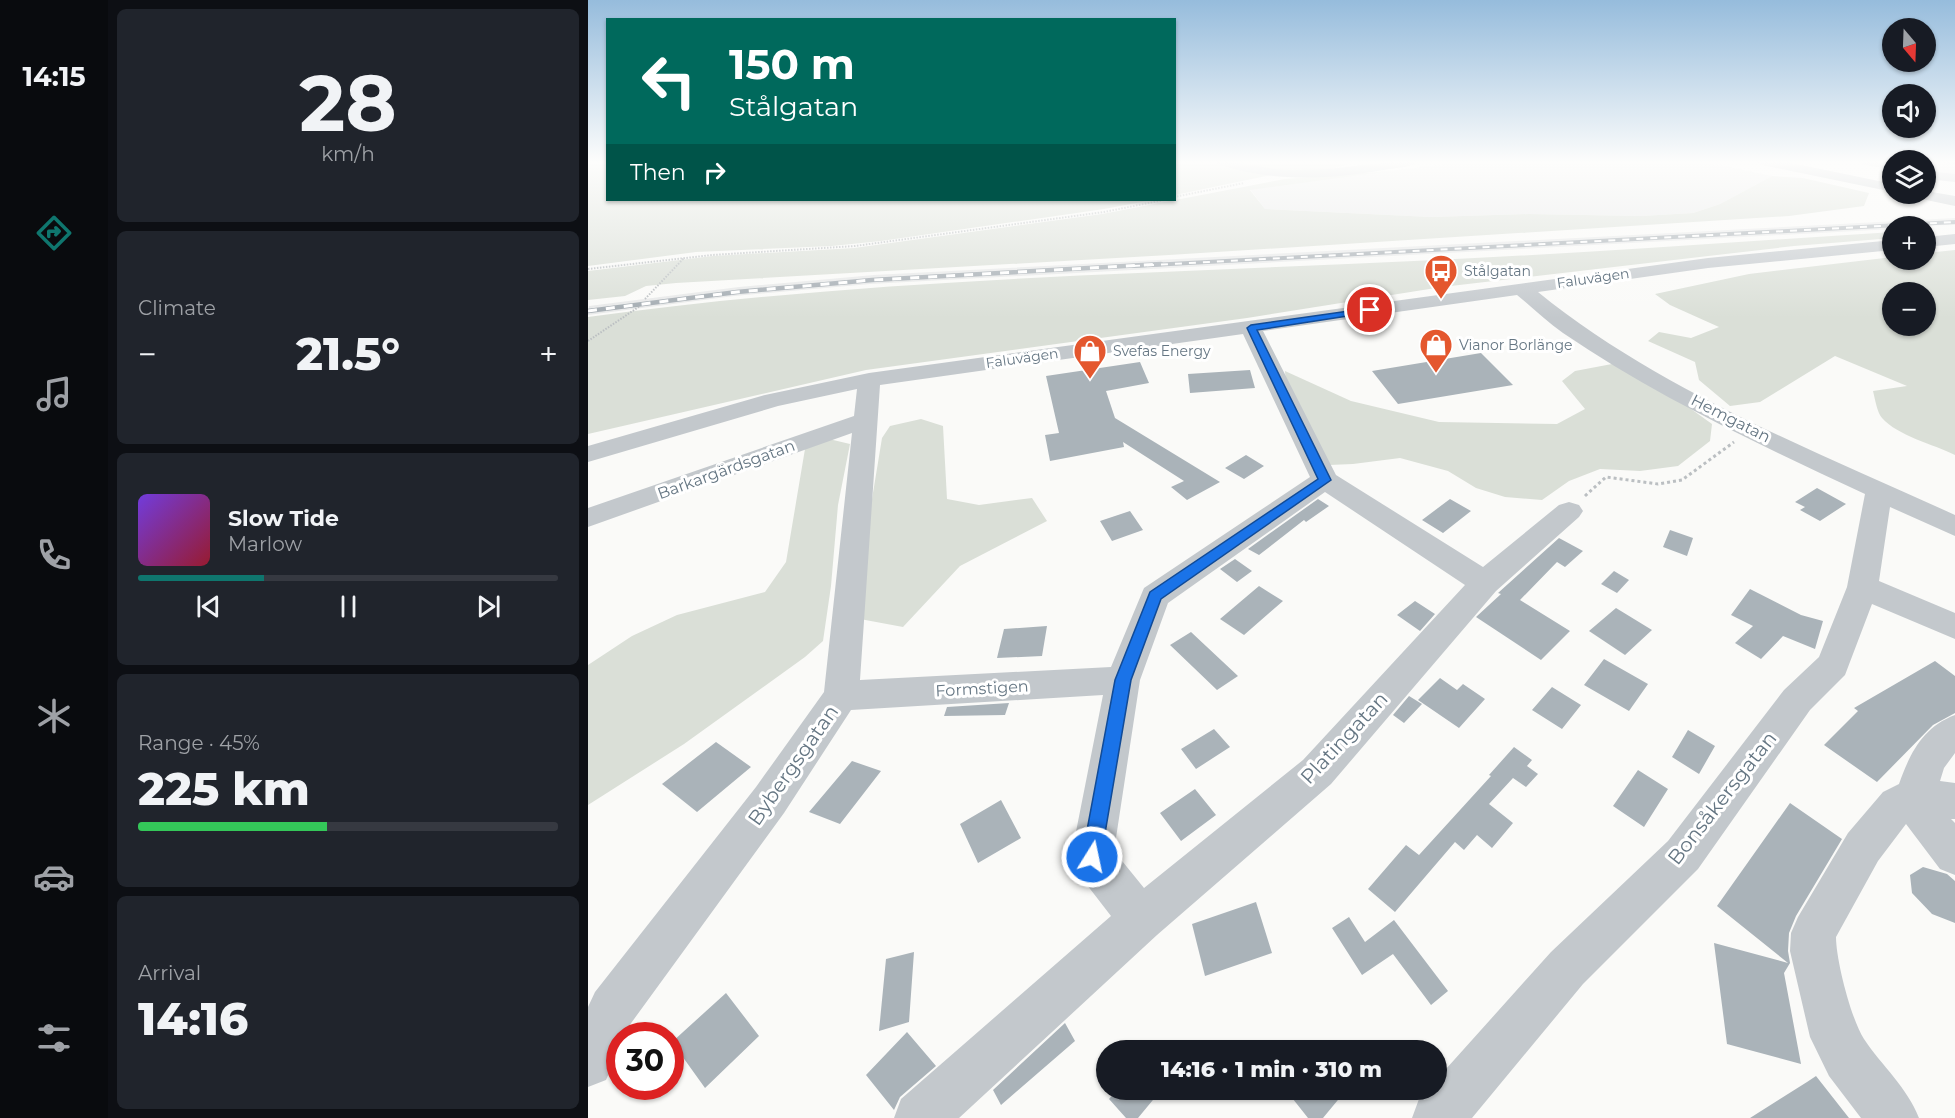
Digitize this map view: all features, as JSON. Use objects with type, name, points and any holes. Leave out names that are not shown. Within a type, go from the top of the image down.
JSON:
[{"type":"street","points":[[1936,241],[1955,239]]},
{"type":"street","name":"Faluvägen","points":[[588,454],[773,400],[869,380],[1708,263],[1882,246]]},
{"type":"street","name":"Hemgatan","points":[[1520,288],[1569,327],[1654,378],[1751,429],[1955,526]]},
{"type":"street","points":[[1251,328],[1324,480],[1485,584]]},
{"type":"street","points":[[864,420],[869,380]]},
{"type":"street","name":"Barkargärdsgatan","points":[[588,518],[864,420]]},
{"type":"street","name":"Bybergsgatan","points":[[588,1062],[612,1009],[770,800],[841,696],[864,420]]},
{"type":"street","points":[[1141,919],[1092,857],[1123,680],[1155,596],[1324,480]]},
{"type":"street","name":"Bonsåkersgatan","points":[[1448,1114],[1567,968],[1683,855],[1797,700],[1833,665],[1863,587],[1879,490]]},
{"type":"street","name":"Platingatan","points":[[920,1118],[1141,919],[1317,772],[1485,584],[1569,511]]},
{"type":"street","points":[[1863,587],[1955,627]]},
{"type":"street","name":"Formstigen","points":[[841,696],[1123,680]]},
{"type":"street","points":[[1955,731],[1937,744],[1930,753],[1935,799],[1923,816],[1955,855]]},
{"type":"street","points":[[1893,1118],[1847,1058],[1835,1037],[1813,951],[1814,933],[1863,847],[1897,805],[1935,799]]},
{"type":"path","points":[[588,269],[685,257],[855,246],[1095,213]]},
{"type":"path","points":[[645,299],[685,257]]},
{"type":"path","points":[[588,341],[639,306]]},
{"type":"path","points":[[1569,511],[1606,477],[1658,484],[1682,480],[1751,429]]},
{"type":"shaded area","points":[[588,213],[1075,213],[881,241],[832,246],[696,252],[588,266]]},
{"type":"shaded area","points":[[1352,213],[1690,213],[1641,216],[1530,214],[1431,217]]},
{"type":"shaded area","points":[[1352,213],[1431,217],[1529,214],[1641,216],[1690,213],[1810,213],[1169,255],[676,283],[646,286],[625,296],[588,300],[588,271],[713,256],[854,248],[1102,214]]},
{"type":"shaded area","points":[[1955,218],[1955,225],[1936,225],[1936,219]]},
{"type":"shaded area","points":[[1882,222],[1882,230],[870,284],[734,296],[588,315],[589,306],[739,287],[874,275]]},
{"type":"shaded area","points":[[1882,233],[1882,239],[1794,246],[1442,287],[1247,318],[866,370],[588,434],[588,317],[691,304],[897,286],[1104,274],[1534,255]]},
{"type":"shaded area","points":[[1955,250],[1955,455],[1906,435],[1882,418],[1877,409],[1873,391],[1907,386],[1835,356],[1760,402],[1730,406],[1699,380],[1695,362],[1648,341],[1659,332],[1691,338],[1719,327],[1670,305],[1655,294],[1749,274],[1882,258],[1882,270],[1936,270],[1936,252]]},
{"type":"shaded area","points":[[1612,364],[1663,389],[1712,424],[1710,441],[1678,466],[1640,471],[1600,469],[1569,481],[1542,500],[1505,497],[1476,488],[1448,471],[1400,458],[1329,465],[1286,385],[1285,371],[1351,401],[1439,422],[1557,424],[1585,409],[1562,381],[1575,371]]},
{"type":"shaded area","points":[[921,419],[943,426],[947,499],[979,505],[1032,498],[1047,521],[960,566],[903,627],[860,619],[863,554],[882,438],[890,426]]},
{"type":"shaded area","points":[[829,439],[850,444],[838,505],[831,586],[823,641],[805,657],[684,744],[588,805],[588,665],[632,636],[677,615],[765,592],[786,562],[805,449]]},
{"type":"building","points":[[1481,353],[1513,385],[1398,404],[1372,371]]},
{"type":"building","points":[[1140,362],[1149,383],[1106,391],[1115,418],[1220,482],[1187,500],[1171,487],[1184,481],[1123,442],[1124,447],[1050,461],[1045,435],[1059,433],[1046,376]]},
{"type":"building","points":[[1250,370],[1255,388],[1190,393],[1188,374]]},
{"type":"building","points":[[1246,455],[1264,466],[1244,479],[1225,468]]},
{"type":"building","points":[[1817,488],[1846,504],[1820,521],[1800,510],[1805,507],[1795,502]]},
{"type":"building","points":[[1318,499],[1329,506],[1306,522],[1304,520],[1259,555],[1248,549]]},
{"type":"building","points":[[1450,499],[1471,511],[1443,533],[1422,520]]},
{"type":"building","points":[[1130,511],[1143,530],[1112,541],[1100,521]]},
{"type":"building","points":[[1670,530],[1693,538],[1687,556],[1663,547]]},
{"type":"building","points":[[1559,538],[1583,551],[1565,567],[1557,562],[1520,600],[1570,631],[1541,660],[1476,617],[1501,594],[1498,593]]},
{"type":"building","points":[[1235,559],[1252,571],[1237,582],[1220,569]]},
{"type":"building","points":[[1614,571],[1629,580],[1617,593],[1601,584]]},
{"type":"building","points":[[1259,586],[1283,601],[1244,635],[1220,619]]},
{"type":"building","points":[[1750,589],[1801,615],[1823,621],[1815,649],[1783,636],[1761,659],[1735,643],[1753,626],[1731,615]]},
{"type":"building","points":[[1415,601],[1435,614],[1420,631],[1397,615]]},
{"type":"building","points":[[1616,608],[1652,630],[1625,655],[1589,631]]},
{"type":"building","points":[[1047,626],[1042,656],[997,658],[1004,629]]},
{"type":"building","points":[[1191,632],[1238,676],[1217,690],[1170,645]]},
{"type":"building","points":[[1604,659],[1648,684],[1629,711],[1584,685]]},
{"type":"building","points":[[1935,661],[1955,676],[1955,713],[1933,725],[1877,782],[1824,745],[1858,711],[1854,708]]},
{"type":"building","points":[[1440,678],[1457,690],[1463,684],[1485,699],[1459,728],[1418,700]]},
{"type":"building","points":[[1552,687],[1581,705],[1562,729],[1532,710]]},
{"type":"building","points":[[1409,696],[1422,704],[1404,723],[1393,715]]},
{"type":"building","points":[[1009,703],[1005,715],[944,716],[947,707]]},
{"type":"building","points":[[1214,729],[1230,747],[1196,769],[1181,749]]},
{"type":"building","points":[[1688,730],[1715,746],[1699,774],[1672,757]]},
{"type":"building","points":[[716,742],[751,767],[697,812],[662,784]]},
{"type":"building","points":[[1514,747],[1532,760],[1527,766],[1538,774],[1526,787],[1513,778],[1489,804],[1513,823],[1492,848],[1477,835],[1464,850],[1455,842],[1395,912],[1368,889],[1406,845],[1419,855],[1491,776],[1489,775]]},
{"type":"building","points":[[852,761],[881,771],[840,824],[809,812]]},
{"type":"building","points":[[1638,770],[1668,789],[1644,827],[1613,806]]},
{"type":"building","points":[[1195,789],[1216,815],[1181,841],[1160,813]]},
{"type":"building","points":[[1001,800],[1021,838],[978,863],[960,824]]},
{"type":"building","points":[[1790,803],[1842,839],[1796,916],[1789,933],[1790,963],[1784,973],[1801,1064],[1727,1044],[1714,943],[1788,963],[1717,906]]},
{"type":"building","points":[[1923,867],[1947,874],[1955,881],[1955,923],[1932,914],[1912,893],[1910,875]]},
{"type":"building","points":[[1256,902],[1272,953],[1205,976],[1192,924]]},
{"type":"building","points":[[1349,917],[1365,942],[1394,920],[1448,991],[1431,1005],[1393,954],[1362,975],[1332,928]]},
{"type":"building","points":[[914,952],[909,1022],[879,1031],[886,959]]},
{"type":"building","points":[[726,993],[759,1036],[705,1088],[684,1059],[684,1031]]},
{"type":"building","points":[[1065,1023],[1075,1041],[1001,1105],[993,1090]]},
{"type":"building","points":[[907,1032],[936,1066],[900,1097],[894,1110],[866,1075]]},
{"type":"building","points":[[1816,1076],[1849,1118],[1750,1118],[1807,1082]]},
{"type":"building","points":[[1110,1100],[1153,1100],[1138,1118],[1126,1118]]},
{"type":"building","points":[[1294,1100],[1338,1100],[1323,1118],[1308,1118]]},
{"type":"railway","points":[[1133,266],[1955,222]]},
{"type":"railway","points":[[588,311],[737,292],[872,280],[1161,264]]},
{"type":"place","name":"Stålgatan","points":[[1441,300]]},
{"type":"place","name":"Vianor Borlänge","points":[[1436,374]]},
{"type":"place","name":"Svefas Energy","points":[[1090,380]]},
{"type":"route","points":[[1092,857],[1123,680],[1155,596],[1324,480],[1251,328],[1370,310]]}]
